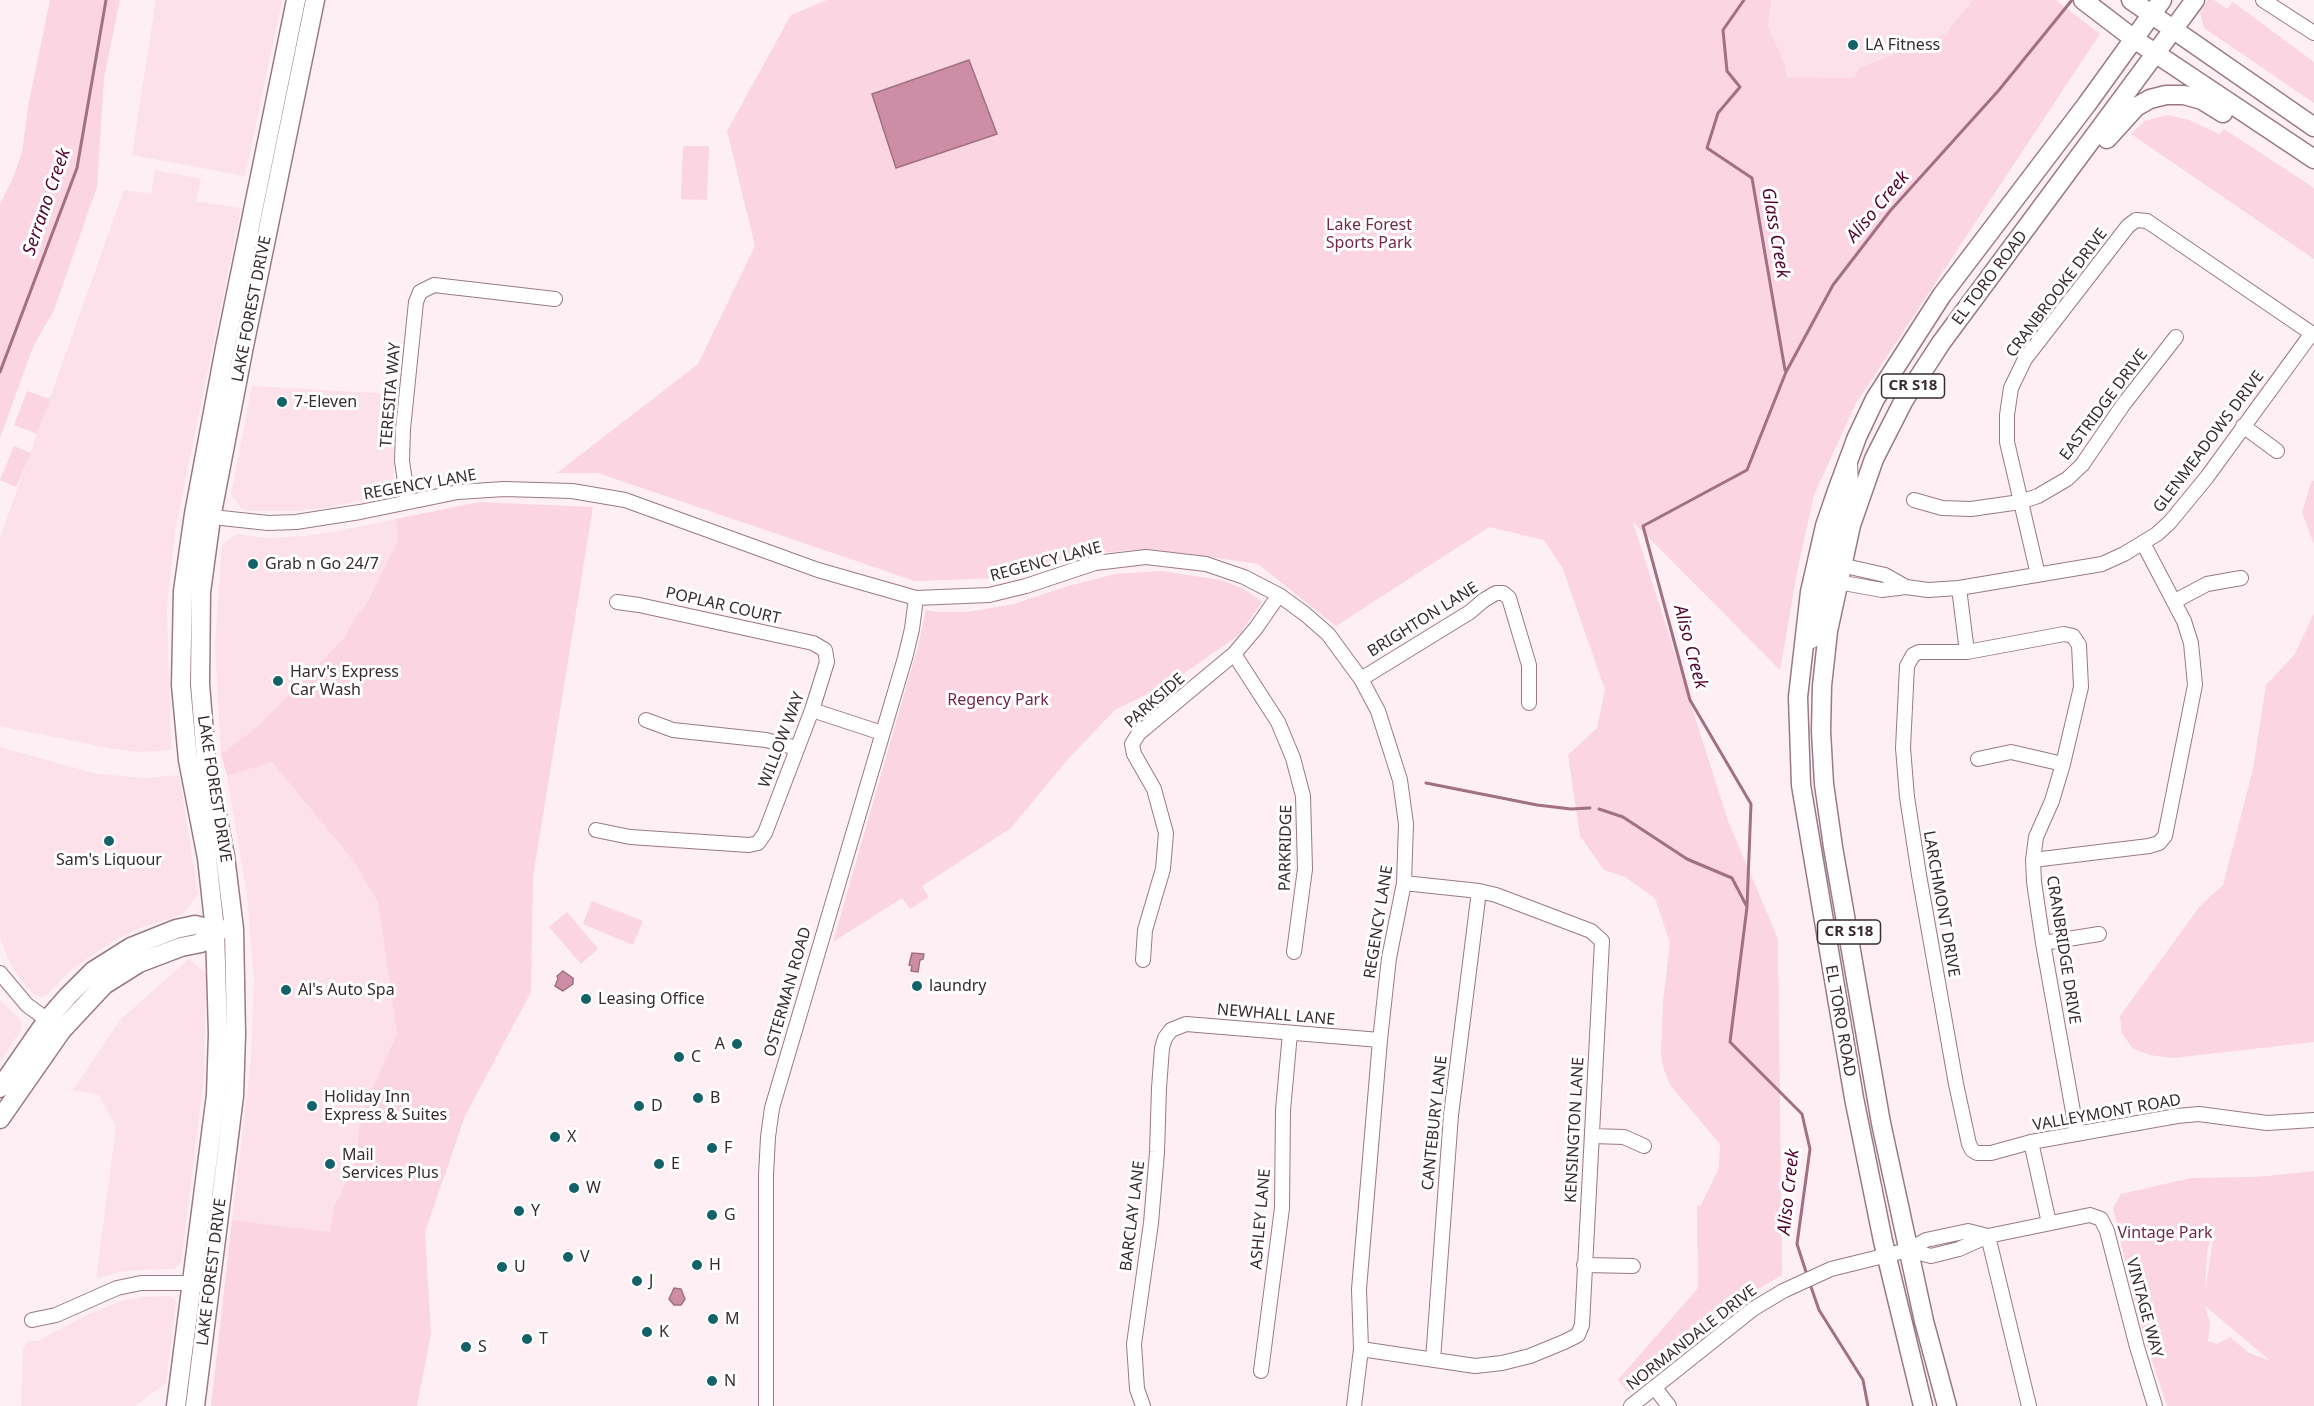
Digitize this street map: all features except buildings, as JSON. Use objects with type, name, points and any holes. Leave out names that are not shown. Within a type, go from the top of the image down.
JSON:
[{"type":"main road","name":"LAKE FOREST DRIVE","points":[[202,516],[225,348],[296,0]]},
{"type":"main road","name":"LAKE FOREST DRIVE","points":[[195,1406],[216,1095],[224,930],[188,760],[181,685],[183,591],[243,351],[315,0]]},
{"type":"main road","points":[[2083,0],[2134,39],[2314,159]]},
{"type":"main road","points":[[2132,0],[2157,7],[2173,29],[2314,127]]},
{"type":"main road","name":"EL TORO ROAD","points":[[1947,1406],[1908,1250],[1881,1124],[1824,784],[1821,731],[1822,686],[1837,574],[1874,459],[1904,400],[1941,343],[2194,0]]},
{"type":"main road","name":"EL TORO ROAD","points":[[1923,1406],[1886,1255],[1854,1098],[1802,796],[1798,697],[1810,592],[1825,526],[1849,457],[1875,399],[1942,295],[2157,7]]},
{"type":"main road","points":[[2044,205],[2069,189],[2123,120],[2136,107],[2150,99],[2166,95],[2184,95],[2202,100],[2246,126],[2260,124]]},
{"type":"main road","points":[[0,1088],[55,1025],[104,985],[131,967],[181,947],[201,943],[224,930]]},
{"type":"main road","points":[[0,1119],[55,1025]]},
{"type":"main road","name":"LAKE FOREST DRIVE","points":[[176,1406],[202,1283]]},
{"type":"street","points":[[2264,0],[2314,33]]},
{"type":"street","name":"CRANBROOKE DRIVE","points":[[2037,574],[2007,442],[2007,415],[2011,388],[2025,359],[2128,226],[2136,220],[2142,220],[2313,334]]},
{"type":"street","name":"TERESITA WAY","points":[[408,502],[402,461],[403,429],[416,302],[420,292],[435,285],[555,299]]},
{"type":"street","name":"GLENMEADOWS DRIVE","points":[[1837,574],[1882,590],[1906,587],[1928,590],[1959,588],[2102,564],[2124,554],[2143,543],[2170,522],[2313,334]]},
{"type":"street","name":"EASTRIDGE DRIVE","points":[[1914,500],[1942,508],[1971,509],[2020,502],[2037,496],[2067,479],[2082,465],[2123,405],[2176,337]]},
{"type":"street","points":[[2243,426],[2277,451]]},
{"type":"street","name":"EL TORO ROAD","points":[[1837,574],[1829,564],[1832,542],[1851,483],[1849,457]]},
{"type":"street","name":"REGENCY LANE","points":[[202,516],[268,523],[296,522],[458,492],[504,489],[572,491],[625,500],[818,570],[916,598],[988,595],[1026,586],[1095,563],[1146,557],[1206,564],[1244,577],[1279,595],[1328,634],[1361,679],[1378,711],[1400,780],[1406,824],[1404,883],[1389,958],[1380,1040],[1359,1289],[1361,1349],[1354,1406]]},
{"type":"street","points":[[2033,860],[2149,846],[2159,843],[2165,836],[2195,685],[2191,643],[2175,601],[2143,543]]},
{"type":"street","points":[[1802,663],[1813,640],[1822,587],[1829,573],[1837,574]]},
{"type":"street","points":[[2175,601],[2207,584],[2241,578]]},
{"type":"street","points":[[1959,588],[1967,652]]},
{"type":"street","name":"BRIGHTON LANE","points":[[1361,679],[1470,612],[1484,600],[1503,593],[1509,598],[1529,665],[1529,703]]},
{"type":"street","name":"PARKSIDE","points":[[1143,960],[1145,930],[1163,869],[1166,833],[1154,789],[1134,754],[1132,744],[1139,733],[1234,654],[1279,595]]},
{"type":"street","name":"OSTERMAN ROAD","points":[[766,1406],[766,1176],[772,1108],[908,648],[916,598]]},
{"type":"street","name":"POPLAR COURT","points":[[617,602],[651,607],[813,643],[821,647]]},
{"type":"street","name":"CRANBRIDGE DRIVE","points":[[1967,652],[2064,634],[2073,636],[2079,645],[2081,687],[2052,801],[2036,837],[2033,860],[2043,943],[2077,1134]]},
{"type":"street","name":"WILLOW WAY","points":[[596,830],[630,837],[749,845],[758,843],[765,833],[812,710],[827,662],[825,650],[821,647]]},
{"type":"street","name":"LARCHMONT DRIVE","points":[[1967,652],[1919,652],[1913,655],[1907,666],[1903,748],[1907,797],[1920,885],[1956,1084],[1969,1144],[1977,1153]]},
{"type":"street","name":"PARKRIDGE","points":[[1234,654],[1278,722],[1293,759],[1303,796],[1305,869],[1294,952]]},
{"type":"street","points":[[812,710],[882,733]]},
{"type":"street","points":[[646,720],[673,730],[766,740],[797,748]]},
{"type":"street","points":[[1978,759],[2012,752],[2063,764]]},
{"type":"street","points":[[1404,883],[1479,891]]},
{"type":"street","name":"KENSINGTON LANE","points":[[1433,1360],[1475,1366],[1502,1363],[1530,1356],[1564,1342],[1578,1335],[1582,1325],[1602,945],[1600,938],[1591,931],[1479,891]]},
{"type":"street","name":"CANTEBURY LANE","points":[[1433,1360],[1451,1115],[1479,891]]},
{"type":"street","points":[[2043,943],[2099,934]]},
{"type":"street","points":[[0,973],[22,999],[55,1025]]},
{"type":"street","name":"NEWHALL LANE","points":[[1171,1030],[1186,1024],[1380,1040]]},
{"type":"street","name":"BARCLAY LANE","points":[[1143,1406],[1137,1389],[1134,1344],[1155,1187],[1162,1048],[1171,1030]]},
{"type":"street","name":"ASHLEY LANE","points":[[1261,1371],[1282,1208],[1283,1110],[1290,1034]]},
{"type":"street","name":"VALLEYMONT ROAD","points":[[1977,1153],[1991,1153],[2031,1142],[2177,1116],[2199,1114],[2267,1123],[2314,1120]]},
{"type":"street","points":[[1592,1136],[1624,1137],[1644,1146]]},
{"type":"street","points":[[2031,1142],[2049,1223]]},
{"type":"street","name":"NORMANDALE DRIVE","points":[[1631,1406],[1753,1309],[1783,1291],[1831,1269],[1908,1250],[1931,1256],[1959,1249],[1988,1236],[2091,1215],[2101,1219]]},
{"type":"street","name":"VINTAGE WAY","points":[[2101,1219],[2107,1231],[2137,1347],[2156,1406]]},
{"type":"street","points":[[1988,1236],[2029,1406]]},
{"type":"street","points":[[1584,1265],[1633,1266]]},
{"type":"street","points":[[32,1320],[56,1315],[117,1288],[141,1283],[202,1283]]},
{"type":"street","points":[[1361,1349],[1433,1360]]},
{"type":"street","points":[[1655,1388],[1669,1406]]},
{"type":"shaded area","points":[[156,0],[282,0],[245,176],[132,155]]},
{"type":"shaded area","points":[[1773,0],[1973,0],[1945,34],[1859,68],[1854,78],[1787,77],[1785,65],[1768,26]]},
{"type":"shaded area","points":[[969,60],[997,134],[896,168],[872,94]]},
{"type":"shaded area","points":[[155,170],[201,179],[196,201],[241,208],[175,531],[167,610],[171,750],[140,752],[0,726],[0,538],[124,190],[151,194]]},
{"type":"shaded area","points":[[252,386],[395,394],[393,485],[390,492],[386,495],[330,507],[299,511],[248,511],[241,508],[231,494]]},
{"type":"shaded area","points":[[396,519],[398,540],[368,601],[352,622],[345,637],[256,728],[221,754],[215,644],[222,545],[237,534],[267,538],[304,536]]},
{"type":"shaded area","points":[[0,747],[97,774],[145,778],[179,775],[198,894],[183,914],[137,929],[113,941],[71,970],[42,997],[35,995],[26,987],[9,961],[0,937]]},
{"type":"shaded area","points":[[272,762],[352,859],[378,902],[397,1033],[360,1117],[356,1162],[333,1209],[330,1232],[232,1220],[251,1061],[254,982],[247,896],[227,776]]},
{"type":"shaded area","points":[[912,953],[924,954],[923,959],[920,960],[918,972],[911,971],[912,966],[909,965]]},
{"type":"shaded area","points":[[189,959],[206,974],[204,1076],[181,1263],[174,1269],[134,1270],[96,1279],[116,1127],[99,1095],[73,1090],[120,1020]]},
{"type":"shaded area","points":[[563,971],[573,978],[573,984],[563,991],[555,986],[557,976]]},
{"type":"shaded area","points":[[0,1000],[20,1019],[22,1028],[0,1062]]},
{"type":"shaded area","points":[[674,1288],[681,1289],[685,1299],[681,1305],[674,1305],[669,1299]]},
{"type":"shaded area","points":[[170,1296],[176,1301],[166,1383],[135,1406],[21,1406],[23,1349],[28,1341],[38,1341],[86,1315],[121,1301]]},
{"type":"green space","points":[[50,0],[120,0],[104,78],[97,187],[54,310],[33,347],[0,438],[0,204],[13,178],[22,152],[29,101]]},
{"type":"green space","name":"Lake Forest Sports Park","points":[[827,0],[1772,0],[1768,26],[1785,65],[1787,77],[1854,78],[1859,68],[1945,34],[1973,0],[2056,0],[2100,34],[1856,403],[1814,495],[1798,567],[1780,670],[1633,522],[1728,821],[1778,939],[1782,1275],[1741,1299],[1629,1393],[1618,1380],[1698,1288],[1697,1206],[1701,1205],[1719,1168],[1720,1144],[1670,1085],[1664,1070],[1661,1055],[1663,1001],[1670,943],[1655,898],[1625,877],[1604,870],[1580,836],[1568,755],[1597,728],[1605,690],[1563,569],[1544,540],[1489,527],[1336,626],[1258,564],[1182,553],[1132,550],[1072,556],[1004,578],[915,581],[598,473],[557,473],[698,364],[755,246],[727,131],[791,15]]},
{"type":"green space","points":[[2208,0],[2214,0],[2227,9],[2233,2],[2314,62],[2314,103],[2204,28],[2200,12]]},
{"type":"green space","points":[[2167,115],[2189,120],[2219,134],[2224,129],[2314,188],[2314,259],[2131,134],[2145,121]]},
{"type":"green space","points":[[683,146],[709,146],[707,200],[681,199]]},
{"type":"green space","points":[[27,391],[50,399],[37,434],[14,425]]},
{"type":"green space","points":[[14,446],[31,453],[16,487],[0,480]]},
{"type":"green space","points":[[2312,480],[2314,481],[2314,545],[2302,512]]},
{"type":"green space","points":[[479,502],[593,507],[533,877],[531,992],[465,1116],[425,1232],[431,1334],[417,1406],[211,1406],[232,1220],[330,1232],[333,1209],[356,1162],[360,1117],[397,1033],[378,902],[352,859],[272,762],[227,776],[221,754],[256,728],[345,637],[352,622],[368,601],[398,540],[396,519]]},
{"type":"green space","name":"Regency Park","points":[[1161,571],[1221,580],[1244,589],[1262,602],[1239,635],[1170,683],[1115,710],[1068,759],[1011,828],[922,886],[929,897],[910,909],[902,898],[833,942],[918,646],[926,610],[967,612],[1014,604],[1068,586],[1115,574]]},
{"type":"green space","points":[[2314,613],[2314,1042],[2173,1058],[2149,1055],[2132,1048],[2122,1033],[2120,1016],[2200,906],[2223,885],[2253,769],[2266,685],[2295,654]]},
{"type":"green space","points":[[592,901],[643,921],[633,945],[583,924]]},
{"type":"green space","points":[[567,912],[598,949],[581,964],[549,927]]},
{"type":"green space","name":"Vintage Park","points":[[2314,1171],[2314,1406],[2167,1406],[2140,1324],[2113,1208],[2121,1194],[2191,1178],[2258,1177]],"holes":[[[2214,1231],[2205,1293],[2207,1252]],[[2205,1306],[2268,1359],[2268,1360],[2249,1353],[2230,1337],[2217,1344],[2208,1341],[2210,1323]]]},
{"type":"waterway","name":"Serrano Creek","points":[[0,372],[77,168],[106,0]]},
{"type":"waterway","name":"Glass Creek","points":[[1744,0],[1723,30],[1727,71],[1740,87],[1718,113],[1707,148],[1752,178],[1785,370]]},
{"type":"waterway","name":"Aliso Creek","points":[[1807,1275],[1797,1244],[1810,1149],[1802,1114],[1730,1042],[1747,907],[1751,804],[1690,700],[1643,526],[1747,470],[1786,372],[1833,285],[1890,211],[1999,90],[2072,0]]},
{"type":"waterway","points":[[1426,783],[1537,805],[1571,809],[1590,808]]},
{"type":"waterway","points":[[1599,809],[1623,817],[1687,859],[1732,878],[1746,905]]},
{"type":"waterway","name":"Aliso Creek","points":[[1810,1284],[1819,1310],[1863,1380],[1868,1406]]},
{"type":"place","name":"LA Fitness","points":[[1853,45]]},
{"type":"place","name":"7-Eleven","points":[[282,402]]},
{"type":"place","name":"Grab n Go 24/7","points":[[253,564]]},
{"type":"place","name":"Harv's Express Car Wash","points":[[278,681]]},
{"type":"place","name":"Sam's Liquour","points":[[109,841]]},
{"type":"place","name":"laundry","points":[[917,986]]},
{"type":"place","name":"Al's Auto Spa","points":[[286,990]]},
{"type":"place","name":"Leasing Office","points":[[586,999]]},
{"type":"place","name":"A","points":[[737,1044]]},
{"type":"place","name":"C","points":[[679,1057]]},
{"type":"place","name":"B","points":[[698,1098]]},
{"type":"place","name":"Holiday Inn Express & Suites","points":[[312,1106]]},
{"type":"place","name":"D","points":[[639,1106]]},
{"type":"place","name":"X","points":[[555,1137]]},
{"type":"place","name":"F","points":[[712,1148]]},
{"type":"place","name":"Mail Services Plus","points":[[330,1164]]},
{"type":"place","name":"E","points":[[659,1164]]},
{"type":"place","name":"W","points":[[574,1188]]},
{"type":"place","name":"Y","points":[[519,1211]]},
{"type":"place","name":"G","points":[[712,1215]]},
{"type":"place","name":"V","points":[[568,1257]]},
{"type":"place","name":"H","points":[[697,1265]]},
{"type":"place","name":"U","points":[[502,1267]]},
{"type":"place","name":"J","points":[[637,1281]]},
{"type":"place","name":"M","points":[[713,1319]]},
{"type":"place","name":"K","points":[[647,1332]]},
{"type":"place","name":"T","points":[[527,1339]]},
{"type":"place","name":"S","points":[[466,1347]]},
{"type":"place","name":"N","points":[[712,1381]]}]
